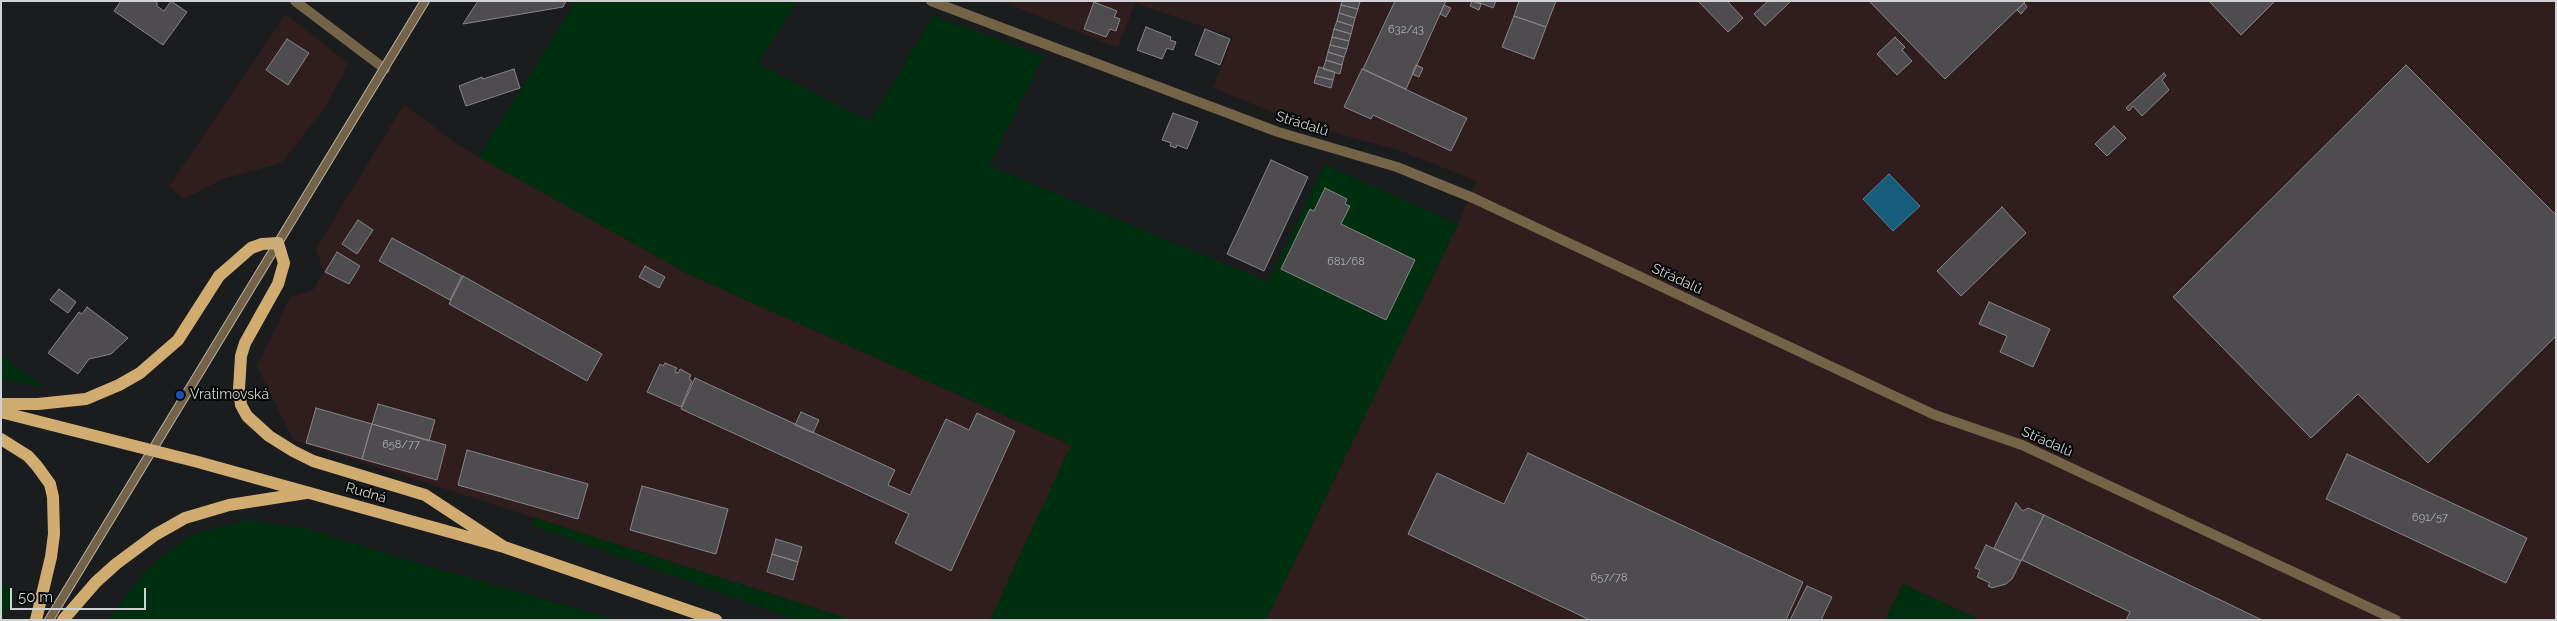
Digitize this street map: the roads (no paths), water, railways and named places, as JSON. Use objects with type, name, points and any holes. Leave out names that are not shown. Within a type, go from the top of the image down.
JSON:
[{"type":"main road","points":[[1,404],[24,405],[86,399],[140,374],[178,340],[219,276],[251,248],[262,244],[278,243],[284,263],[278,284],[245,344],[241,356],[238,378],[241,405],[247,416],[269,436],[293,452],[313,461],[425,495],[504,547]]},
{"type":"main road","name":"Rudná","points":[[1,412],[152,450],[504,547],[716,620]]},
{"type":"main road","points":[[1,440],[28,456],[50,484],[53,497],[54,534],[51,557],[36,620]]},
{"type":"main road","points":[[63,620],[96,582],[116,564],[178,522],[228,505],[311,493]]},
{"type":"street","points":[[295,1],[384,70]]},
{"type":"street","points":[[49,620],[425,1]]},
{"type":"street","name":"Střádalů","points":[[931,1],[1278,132],[1397,167],[1473,198],[1910,404],[1935,415],[2022,445],[2396,620]]},
{"type":"water","points":[[1889,174],[1920,206],[1893,231],[1863,199]]},
{"type":"tram line","points":[[44,620],[420,1]]},
{"type":"tram line","points":[[54,620],[430,1]]},
{"type":"place","name":"Vratimovská","points":[[180,395]]}]
